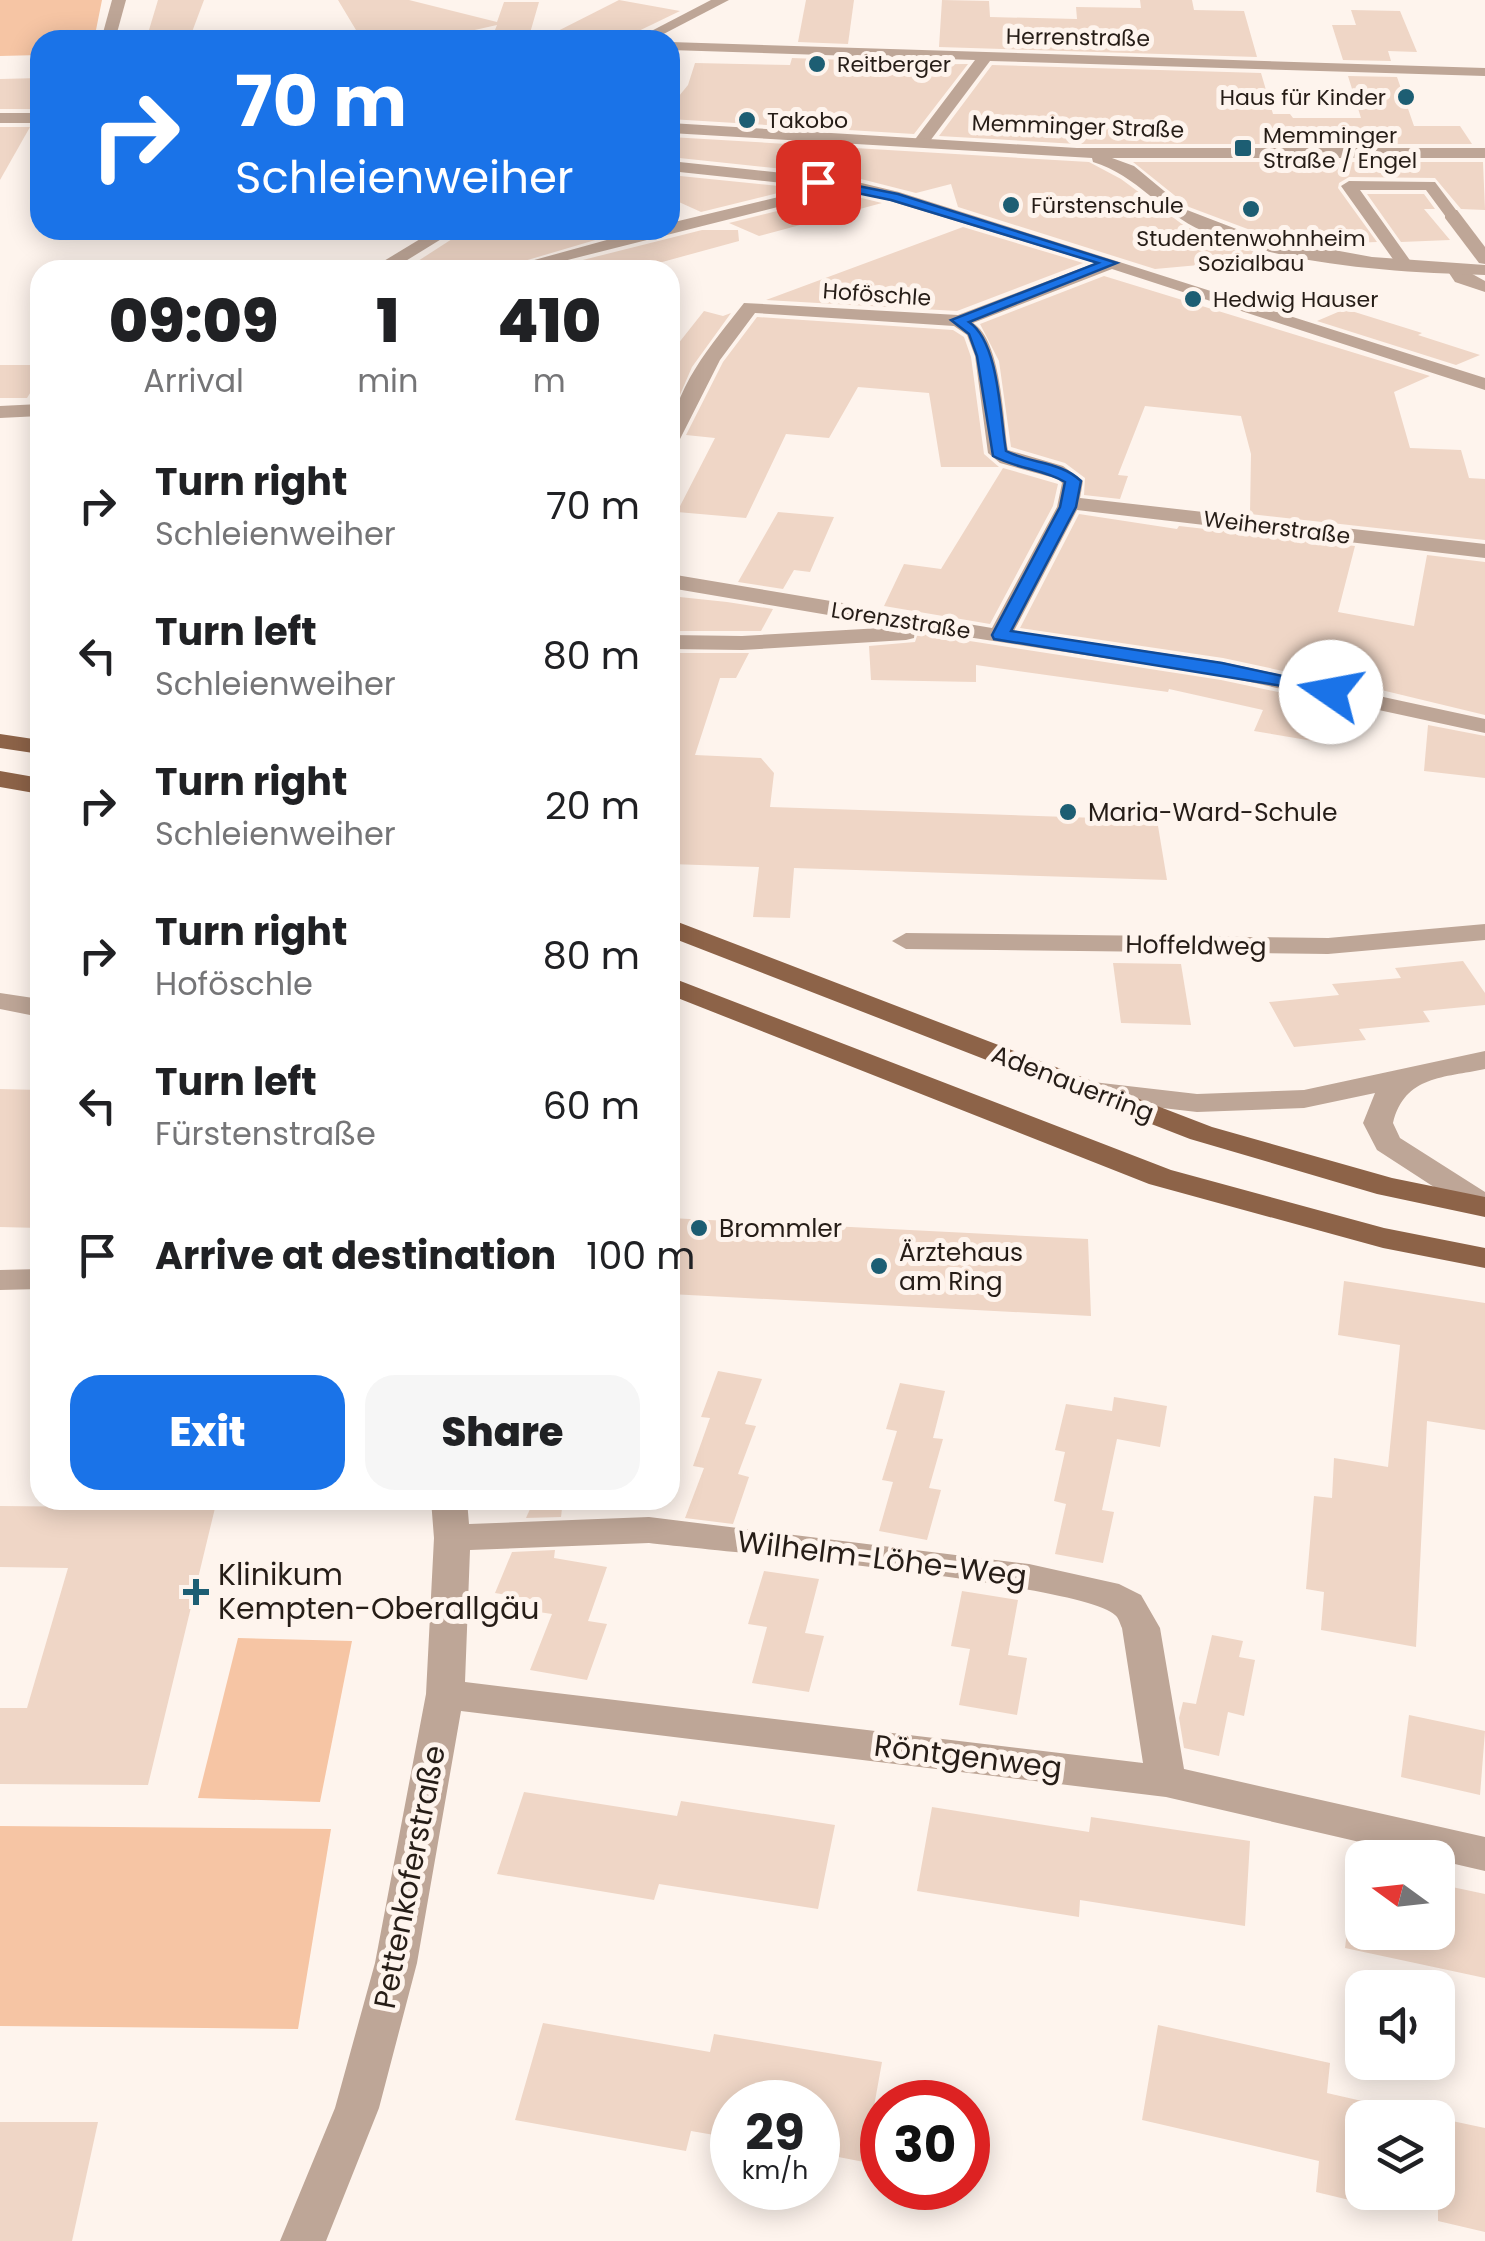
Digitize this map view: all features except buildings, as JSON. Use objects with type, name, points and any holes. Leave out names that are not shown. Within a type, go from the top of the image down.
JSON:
[{"type":"main road","points":[[0,741],[30,746]]},
{"type":"main road","points":[[0,779],[30,784]]},
{"type":"main road","name":"Adenauerring","points":[[680,931],[1201,1133],[1388,1187],[1485,1206]]},
{"type":"main road","points":[[680,989],[1160,1176],[1384,1238],[1485,1258]]},
{"type":"street","points":[[111,30],[119,0]]},
{"type":"street","points":[[661,30],[722,0]]},
{"type":"street","name":"Herrenstraße","points":[[680,46],[1485,72]]},
{"type":"street","points":[[921,142],[985,57]]},
{"type":"street","points":[[0,118],[30,118]]},
{"type":"street","name":"Memminger Straße","points":[[680,129],[1077,153],[1485,153]]},
{"type":"street","points":[[1077,153],[1128,168],[1152,193],[1182,215],[1226,232],[1333,256],[1406,266],[1485,270]]},
{"type":"street","points":[[1128,168],[1144,156],[1166,153]]},
{"type":"street","points":[[680,167],[849,185],[1110,263],[1485,384]]},
{"type":"street","points":[[680,226],[849,185]]},
{"type":"street","points":[[1459,214],[1485,259]]},
{"type":"street","points":[[395,260],[430,240]]},
{"type":"street","points":[[545,260],[623,240]]},
{"type":"street","name":"Hoföschle","points":[[680,401],[750,307],[958,320],[982,315],[1110,263]]},
{"type":"street","points":[[1456,270],[1460,278],[1485,287]]},
{"type":"street","points":[[958,320],[975,332],[984,356],[998,453],[1022,465],[1066,474],[1073,481],[1069,503],[1000,635]]},
{"type":"street","points":[[0,412],[30,410]]},
{"type":"street","name":"Weiherstraße","points":[[1069,503],[1485,551]]},
{"type":"street","name":"Lorenzstraße","points":[[680,583],[954,630],[1222,668],[1485,726]]},
{"type":"street","points":[[680,642],[742,643],[954,630]]},
{"type":"street","name":"Hoffeldweg","points":[[906,942],[1328,946],[1485,932]]},
{"type":"street","points":[[0,1002],[30,1006]]},
{"type":"street","points":[[1093,1091],[1197,1103],[1304,1099],[1485,1060]]},
{"type":"street","points":[[1412,1074],[1384,1100],[1378,1123],[1388,1143],[1485,1206]]},
{"type":"street","name":"Pettenkoferstraße","points":[[303,2241],[357,2108],[396,1962],[445,1694],[450,1519]]},
{"type":"street","name":"Wilhelm-Löhe-Weg","points":[[450,1519],[649,1530],[874,1555],[1029,1577],[1106,1594],[1128,1605],[1140,1628],[1166,1781]]},
{"type":"street","name":"Röntgenweg","points":[[445,1694],[1166,1781],[1485,1854]]},
{"type":"lane","points":[[1406,266],[1349,186],[1430,184],[1459,214]]},
{"type":"lane","points":[[0,1280],[30,1279]]},
{"type":"shaded area","points":[[0,0],[102,0],[96,30],[30,30],[30,55],[0,56]]},
{"type":"shaded area","points":[[238,1638],[352,1641],[320,1802],[198,1798]]},
{"type":"shaded area","points":[[0,1826],[331,1829],[298,2029],[0,2026]]},
{"type":"place","name":"Reitberger","points":[[817,64]]},
{"type":"place","name":"Haus für Kinder","points":[[1406,97]]},
{"type":"place","name":"Takobo","points":[[747,120]]},
{"type":"place","name":"Memminger Straße / Engel","points":[[1243,148]]},
{"type":"place","name":"Fürstenschule","points":[[1011,205]]},
{"type":"place","name":"Studentenwohnheim Sozialbau","points":[[1251,209]]},
{"type":"place","name":"Hedwig Hauser","points":[[1193,299]]},
{"type":"place","name":"Maria-Ward-Schule","points":[[1068,812]]},
{"type":"place","name":"Brommler","points":[[699,1228]]},
{"type":"place","name":"Ärztehaus am Ring","points":[[879,1266]]},
{"type":"place","name":"Klinikum Kempten-Oberallgäu","points":[[196,1592]]},
{"type":"route","points":[[818,182],[893,196],[1110,263],[982,315],[958,320],[975,332],[984,356],[998,453],[1022,465],[1055,469],[1073,481],[1068,507],[1000,635],[1222,668],[1331,692]]}]
